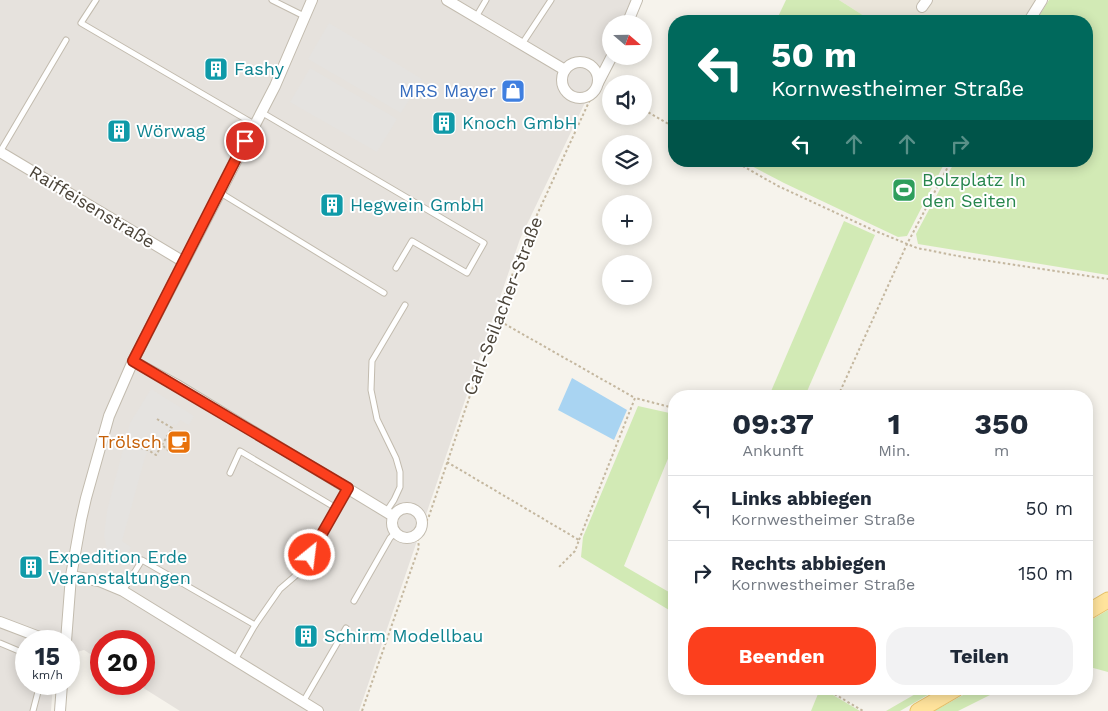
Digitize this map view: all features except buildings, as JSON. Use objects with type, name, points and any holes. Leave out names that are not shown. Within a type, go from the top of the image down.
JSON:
[{"type":"main road","points":[[1093,609],[1108,600]]},
{"type":"main road","points":[[918,711],[946,695]]},
{"type":"street","points":[[67,630],[71,576],[86,498],[102,439],[119,390],[275,86],[312,0]]},
{"type":"street","points":[[447,0],[565,70]]},
{"type":"street","points":[[631,15],[638,0]]},
{"type":"street","points":[[1033,15],[1042,0]]},
{"type":"street","points":[[596,87],[597,74],[586,63],[578,62],[570,65],[565,70],[562,78],[566,92],[573,97],[580,98],[588,96],[596,87],[607,65]]},
{"type":"street","name":"Raiffeisenstraße","points":[[0,152],[184,262]]},
{"type":"street","points":[[133,361],[389,514],[395,533],[404,538],[411,538],[421,530],[421,517],[416,511],[410,508],[403,508],[389,514]]},
{"type":"street","points":[[71,576],[99,580],[123,591],[318,711]]},
{"type":"street","points":[[0,622],[21,630]]},
{"type":"street","points":[[60,711],[61,695]]},
{"type":"lane","points":[[96,0],[81,23],[254,124]]},
{"type":"lane","points":[[272,0],[304,16]]},
{"type":"lane","points":[[476,17],[486,0]]},
{"type":"lane","points":[[522,45],[551,0]]},
{"type":"lane","points":[[0,152],[66,40]]},
{"type":"lane","points":[[260,112],[484,243],[466,273],[412,241],[396,268]]},
{"type":"lane","points":[[219,192],[384,293]]},
{"type":"lane","points":[[389,514],[400,487],[400,472],[396,458],[377,419],[371,390],[372,361],[405,305]]},
{"type":"lane","points":[[230,473],[240,451],[336,508]]},
{"type":"lane","points":[[235,660],[255,625],[280,589],[301,571],[348,488]]},
{"type":"lane","points":[[354,601],[390,538],[395,533]]},
{"type":"lane","points":[[123,591],[142,560],[255,625]]},
{"type":"lane","points":[[303,702],[346,628]]},
{"type":"lane","points":[[0,643],[15,649]]},
{"type":"lane","points":[[33,711],[37,695]]},
{"type":"path","name":"Carl-Seilacher-Straße","points":[[422,524],[428,519],[446,462],[524,243],[596,87]]},
{"type":"path","points":[[652,115],[668,124]]},
{"type":"path","points":[[745,167],[778,186],[917,248],[963,257],[1108,279]]},
{"type":"path","points":[[841,390],[907,244],[949,167]]},
{"type":"path","points":[[496,319],[635,398],[668,406]]},
{"type":"path","points":[[558,568],[575,551],[635,398]]},
{"type":"path","points":[[141,448],[156,455],[172,428],[156,419]]},
{"type":"path","points":[[162,445],[169,451]]},
{"type":"path","points":[[446,462],[579,540]]},
{"type":"path","points":[[362,711],[419,546],[417,535]]},
{"type":"path","points":[[836,695],[863,711]]},
{"type":"shaded area","points":[[0,0],[633,0],[626,15],[602,15],[603,65],[520,239],[359,711],[180,711],[155,695],[155,630],[90,630],[90,654],[84,650],[80,651],[80,630],[15,630],[15,695],[52,695],[51,711],[0,711]]},
{"type":"shaded area","points":[[839,0],[1036,0],[1027,15],[863,15]]},
{"type":"shaded area","points":[[329,23],[422,79],[401,113],[308,59]]},
{"type":"shaded area","points":[[310,68],[397,119],[377,152],[290,102]]},
{"type":"shaded area","points":[[151,389],[194,416],[189,425],[180,420],[176,426],[173,424],[157,451],[150,448],[145,457],[122,541],[131,547],[124,561],[107,550],[104,535],[107,511],[130,423]]},
{"type":"green space","points":[[786,0],[839,0],[863,15],[779,15]]},
{"type":"green space","points":[[1049,0],[1108,0],[1108,275],[918,244],[916,234],[952,167],[1093,167],[1093,15],[1040,15]]},
{"type":"green space","points":[[753,167],[942,167],[907,236],[898,237]]},
{"type":"green space","points":[[844,221],[875,235],[808,390],[772,390]]},
{"type":"green space","points":[[638,406],[668,413],[668,459],[624,566],[668,592],[668,609],[581,557],[583,537]]},
{"type":"green space","points":[[1108,610],[1108,672],[1093,668],[1093,619]]},
{"type":"green space","points":[[818,695],[833,695],[860,711],[811,711]]},
{"type":"green space","points":[[914,695],[928,695],[900,711],[886,711]]},
{"type":"green space","points":[[963,695],[990,695],[958,711],[934,711]]},
{"type":"water","points":[[572,378],[627,410],[614,440],[558,410]]},
{"type":"place","name":"Fashy","points":[[216,69]]},
{"type":"place","name":"MRS Mayer","points":[[513,91]]},
{"type":"place","name":"Knoch GmbH","points":[[444,123]]},
{"type":"place","name":"Wörwag","points":[[119,131]]},
{"type":"place","name":"Bolzplatz In den Seiten","points":[[904,190]]},
{"type":"place","name":"Hegwein GmbH","points":[[332,205]]},
{"type":"place","name":"Trölsch","points":[[179,442]]},
{"type":"place","name":"Expedition Erde Veranstaltungen","points":[[31,567]]},
{"type":"place","name":"Schirm Modellbau","points":[[306,636]]},
{"type":"route","points":[[245,141],[133,361],[177,385],[348,488],[310,555]]}]
